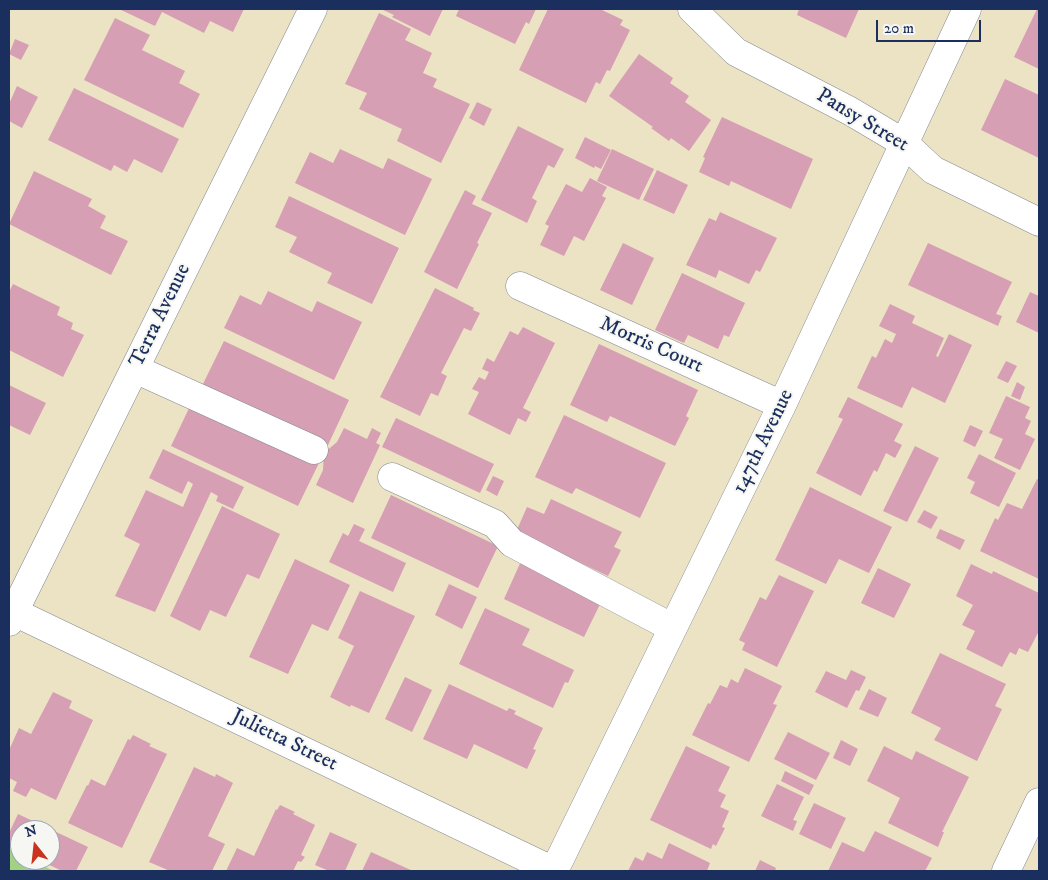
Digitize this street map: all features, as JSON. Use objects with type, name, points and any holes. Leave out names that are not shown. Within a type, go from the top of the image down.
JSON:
[{"type":"street","name":"Terra Avenue","points":[[11,617],[313,9]]},
{"type":"street","name":"Pansy Street","points":[[692,9],[736,52],[850,111],[904,143],[933,170],[1039,222]]},
{"type":"street","name":"147th Avenue","points":[[554,871],[782,405],[967,9]]},
{"type":"street","name":"Morris Court","points":[[520,286],[782,405]]},
{"type":"street","points":[[135,369],[314,450]]},
{"type":"street","points":[[392,477],[495,524],[512,544],[673,628]]},
{"type":"street","name":"Julietta Street","points":[[11,617],[554,871]]},
{"type":"street","points":[[1006,871],[1039,802]]},
{"type":"green space","points":[[9,849],[10,870],[54,871],[9,871]]},
{"type":"building","points":[[119,9],[244,9],[233,32],[210,21],[204,33],[162,12],[155,26]]},
{"type":"building","points":[[381,9],[443,9],[430,36],[392,17],[394,15]]},
{"type":"building","points":[[459,9],[536,9],[529,24],[526,22],[515,44],[456,16]]},
{"type":"building","points":[[548,9],[600,9],[623,20],[620,25],[630,30],[610,71],[607,70],[600,84],[596,82],[586,103],[519,70]]},
{"type":"building","points":[[799,9],[859,9],[846,38],[797,15]]},
{"type":"building","points":[[1037,9],[1039,9],[1039,69],[1014,57]]},
{"type":"building","points":[[379,13],[411,29],[405,40],[432,53],[423,73],[437,79],[433,87],[470,104],[441,163],[397,141],[402,129],[359,109],[367,93],[345,84]]},
{"type":"building","points":[[115,18],[150,35],[142,50],[185,71],[179,83],[200,94],[183,128],[84,80]]},
{"type":"building","points":[[15,39],[29,45],[21,60],[9,54]]},
{"type":"building","points":[[639,54],[673,78],[670,83],[689,96],[685,102],[711,120],[689,151],[671,138],[669,141],[651,128],[653,127],[609,96]]},
{"type":"building","points":[[1005,79],[1039,95],[1039,158],[981,130]]},
{"type":"building","points":[[17,86],[38,97],[22,128],[9,121],[9,104]]},
{"type":"building","points":[[74,88],[179,139],[162,173],[134,159],[127,172],[114,165],[111,171],[48,140]]},
{"type":"building","points":[[477,102],[492,109],[484,126],[469,118]]},
{"type":"building","points":[[722,117],[813,159],[791,209],[731,181],[729,186],[699,172],[705,158],[703,157]]},
{"type":"building","points":[[518,126],[564,149],[554,168],[548,165],[532,198],[537,201],[527,223],[481,200]]},
{"type":"building","points":[[585,137],[611,150],[601,169],[595,166],[594,168],[575,158]]},
{"type":"building","points":[[340,149],[383,169],[388,158],[432,179],[405,235],[295,183],[310,152],[333,163]]},
{"type":"building","points":[[612,149],[654,169],[639,200],[597,181]]},
{"type":"building","points":[[657,170],[688,185],[674,214],[643,200]]},
{"type":"building","points":[[34,171],[92,199],[88,206],[106,216],[100,228],[128,241],[111,275],[9,224]]},
{"type":"building","points":[[590,178],[607,187],[602,196],[606,198],[584,241],[574,236],[564,256],[540,245],[549,226],[545,224],[566,184],[582,192]]},
{"type":"building","points":[[465,190],[476,196],[472,204],[492,213],[457,289],[424,272]]},
{"type":"building","points":[[289,196],[399,248],[372,304],[327,283],[332,273],[289,252],[297,237],[275,227]]},
{"type":"building","points":[[720,212],[777,238],[760,272],[756,270],[749,284],[719,270],[716,278],[686,265],[709,218],[716,221]]},
{"type":"building","points":[[623,243],[654,258],[632,305],[600,290]]},
{"type":"building","points":[[928,243],[1012,282],[996,314],[1002,316],[998,326],[908,285]]},
{"type":"building","points":[[682,273],[745,303],[729,337],[724,335],[718,349],[688,335],[684,343],[655,330]]},
{"type":"building","points":[[13,284],[60,307],[57,315],[73,323],[71,329],[84,335],[63,377],[9,350],[9,292]]},
{"type":"building","points":[[435,288],[480,313],[471,331],[464,328],[441,373],[447,376],[438,396],[431,393],[420,416],[380,397]]},
{"type":"building","points":[[268,291],[312,312],[317,301],[362,322],[334,380],[224,328],[240,295],[261,305]]},
{"type":"building","points":[[1030,292],[1039,296],[1039,333],[1016,322]]},
{"type":"building","points":[[890,304],[915,316],[912,323],[944,338],[936,356],[938,357],[949,334],[972,345],[945,403],[912,387],[902,408],[857,388],[872,356],[876,358],[885,339],[892,343],[896,334],[879,326]]},
{"type":"building","points":[[523,327],[555,343],[523,408],[531,412],[526,422],[518,418],[510,435],[468,414],[479,392],[472,389],[479,377],[485,380],[489,372],[482,369],[487,358],[494,362],[510,331],[518,335]]},
{"type":"building","points":[[224,341],[349,400],[328,445],[202,386]]},
{"type":"building","points":[[599,344],[698,390],[686,416],[689,418],[675,446],[610,416],[607,422],[570,405]]},
{"type":"building","points":[[1006,361],[1017,366],[1008,383],[997,378]]},
{"type":"building","points":[[1017,382],[1025,387],[1020,400],[1011,396]]},
{"type":"building","points":[[9,385],[46,403],[30,435],[9,425]]},
{"type":"building","points":[[1006,396],[1030,407],[1025,418],[1031,421],[1025,434],[1035,439],[1020,470],[994,458],[1003,439],[989,433]]},
{"type":"building","points":[[848,397],[903,424],[894,441],[902,445],[895,458],[886,453],[877,472],[874,470],[861,496],[816,473],[843,419],[838,417]]},
{"type":"building","points":[[192,402],[319,463],[298,506],[171,446]]},
{"type":"building","points":[[564,415],[666,463],[640,518],[576,488],[572,494],[535,477]]},
{"type":"building","points":[[396,418],[494,464],[480,493],[382,447]]},
{"type":"building","points":[[970,425],[983,431],[975,447],[963,441]]},
{"type":"building","points":[[344,428],[367,439],[372,428],[381,433],[376,443],[380,445],[353,503],[316,485],[323,470],[324,453],[337,442]]},
{"type":"building","points":[[915,446],[939,458],[907,522],[883,511]]},
{"type":"building","points":[[163,449],[244,487],[233,509],[216,501],[218,496],[211,492],[155,612],[115,596],[140,544],[124,536],[146,490],[183,507],[193,484],[188,481],[182,494],[149,478]]},
{"type":"building","points":[[979,454],[1016,473],[999,507],[970,493],[975,482],[967,478]]},
{"type":"building","points":[[493,476],[504,481],[497,496],[486,490]]},
{"type":"building","points":[[1037,479],[1039,480],[1039,579],[980,551],[995,518],[998,520],[1007,503],[1022,509]]},
{"type":"building","points":[[810,487],[892,527],[869,573],[839,559],[826,584],[775,560]]},
{"type":"building","points":[[391,495],[498,546],[478,588],[371,538]]},
{"type":"building","points":[[551,499],[622,532],[614,547],[621,550],[608,576],[516,532],[527,507],[544,514]]},
{"type":"building","points":[[222,506],[280,534],[259,579],[247,574],[226,617],[210,610],[200,631],[170,616]]},
{"type":"building","points":[[924,510],[938,517],[931,529],[917,522]]},
{"type":"building","points":[[354,524],[365,529],[359,541],[406,563],[393,592],[329,562],[343,533],[348,536]]},
{"type":"building","points":[[940,529],[965,540],[960,550],[936,538]]},
{"type":"building","points":[[295,559],[350,585],[328,631],[312,624],[288,674],[249,657]]},
{"type":"building","points":[[522,559],[603,598],[584,637],[504,599]]},
{"type":"building","points":[[971,564],[992,574],[993,571],[1039,593],[1039,631],[1028,652],[1019,648],[1016,655],[1010,652],[1002,667],[966,649],[975,631],[962,625],[973,605],[956,596]]},
{"type":"building","points":[[878,568],[911,584],[894,618],[861,603]]},
{"type":"building","points":[[779,575],[814,591],[777,667],[742,650],[745,643],[739,640],[760,597],[766,600]]},
{"type":"building","points":[[449,584],[477,597],[462,629],[435,615]]},
{"type":"building","points":[[360,591],[415,616],[369,713],[351,705],[350,707],[330,697],[354,646],[338,638]]},
{"type":"building","points":[[485,608],[530,629],[522,645],[574,670],[568,683],[565,682],[553,708],[459,664]]},
{"type":"building","points":[[940,653],[1006,684],[995,706],[1002,709],[977,761],[934,740],[941,728],[911,713]]},
{"type":"building","points":[[745,668],[782,686],[773,704],[777,705],[749,762],[692,735],[708,703],[710,704],[720,685],[727,688],[731,679],[738,683]]},
{"type":"building","points":[[851,670],[866,677],[859,691],[856,690],[847,708],[815,692],[826,671],[846,680]]},
{"type":"building","points":[[405,677],[432,690],[412,732],[385,719]]},
{"type":"building","points":[[449,684],[507,711],[509,708],[516,711],[514,714],[543,728],[533,749],[536,750],[527,769],[474,744],[467,759],[423,739]]},
{"type":"building","points":[[869,689],[887,698],[878,717],[859,709]]},
{"type":"building","points":[[53,692],[72,701],[69,708],[93,720],[56,800],[31,788],[26,797],[13,791],[17,782],[9,778],[9,750],[19,728],[31,734]]},
{"type":"building","points":[[788,732],[830,753],[816,780],[774,759]]},
{"type":"building","points":[[133,735],[151,744],[149,746],[167,754],[122,848],[68,823],[91,779],[105,786],[128,739],[130,740]]},
{"type":"building","points":[[841,740],[858,749],[850,766],[833,758]]},
{"type":"building","points":[[686,746],[730,767],[718,791],[726,795],[720,807],[729,811],[722,827],[725,828],[716,846],[713,844],[711,849],[650,820]]},
{"type":"building","points":[[884,746],[912,760],[916,751],[969,777],[942,832],[944,832],[938,847],[888,823],[900,798],[867,781]]},
{"type":"building","points":[[194,767],[215,777],[216,774],[233,783],[208,836],[225,844],[212,871],[170,871],[149,862]]},
{"type":"building","points":[[785,771],[814,785],[809,795],[781,781]]},
{"type":"building","points":[[777,784],[804,797],[793,820],[797,821],[793,831],[761,816]]},
{"type":"building","points":[[814,803],[846,818],[831,849],[799,834]]},
{"type":"building","points":[[280,805],[315,825],[301,855],[305,857],[301,862],[298,861],[293,871],[226,871],[237,848],[254,856],[276,809]]},
{"type":"building","points":[[18,814],[31,820],[15,820]]},
{"type":"building","points":[[875,831],[932,858],[925,871],[828,871],[842,842],[864,852]]},
{"type":"building","points":[[330,832],[357,844],[345,871],[329,871],[315,865]]},
{"type":"building","points":[[60,834],[88,847],[76,871],[60,870]]},
{"type":"building","points":[[669,843],[710,863],[707,871],[628,871],[635,857],[643,861],[647,852],[662,859]]},
{"type":"building","points":[[371,852],[413,871],[362,871]]},
{"type":"building","points":[[760,860],[776,868],[775,871],[755,871]]}]
